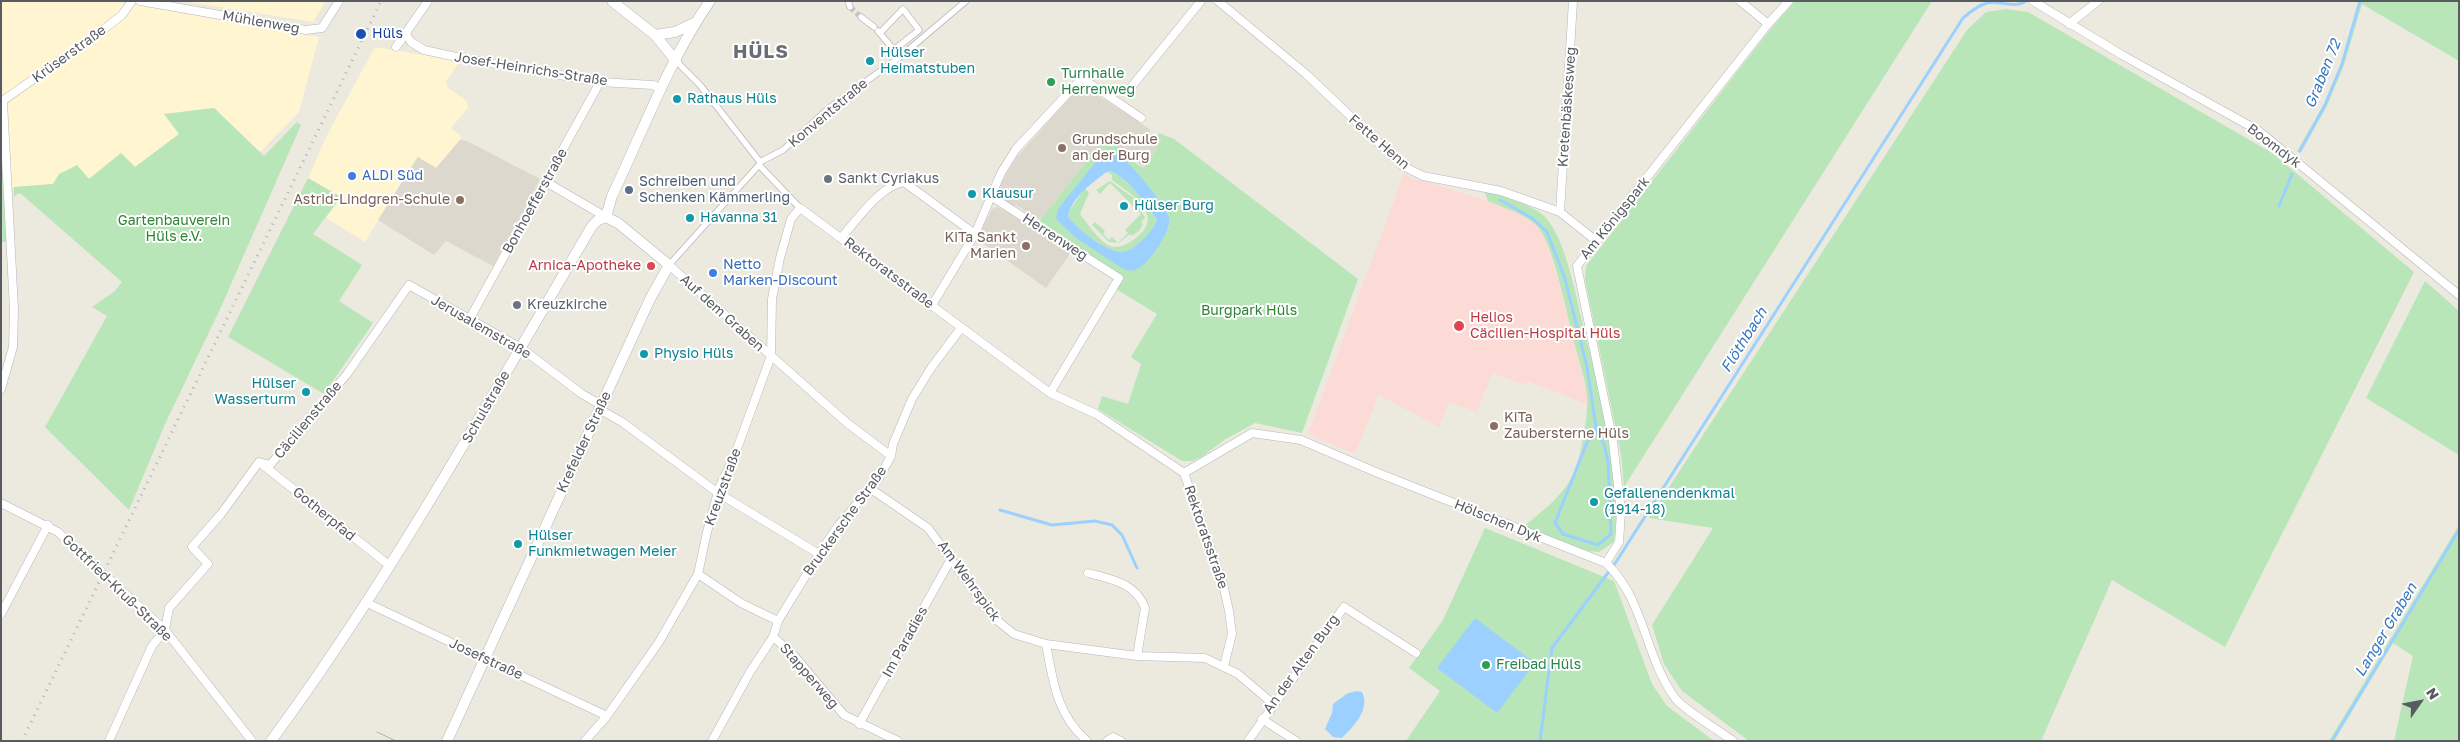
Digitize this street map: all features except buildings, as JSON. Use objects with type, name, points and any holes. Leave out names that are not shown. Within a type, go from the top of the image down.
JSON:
[{"type":"street","name":"Krüserstraße","points":[[2,102],[99,33],[122,15],[132,1]]},
{"type":"street","name":"Mühlenweg","points":[[140,1],[306,30],[322,28],[339,1]]},
{"type":"street","points":[[396,48],[428,1]]},
{"type":"street","points":[[612,1],[655,36],[700,85],[759,164],[800,208]]},
{"type":"street","points":[[606,217],[612,196],[662,88],[696,22],[710,1]]},
{"type":"street","name":"Konventstraße","points":[[759,164],[784,150],[829,108],[900,56],[966,1]]},
{"type":"street","points":[[1128,91],[1202,1]]},
{"type":"street","name":"Fette Henn","points":[[1218,1],[1306,74],[1403,166],[1423,176],[1501,190],[1560,212],[1595,240]]},
{"type":"street","name":"Kretenbäskesweg","points":[[1560,212],[1573,1]]},
{"type":"street","points":[[1740,1],[1768,24]]},
{"type":"street","name":"Am Königspark","points":[[1606,563],[1619,542],[1621,512],[1613,442],[1577,266],[1595,240],[1654,170],[1788,1]]},
{"type":"street","points":[[2069,24],[2098,1]]},
{"type":"street","name":"Boomdyk","points":[[2034,2],[2069,24],[2259,132],[2459,295]]},
{"type":"street","points":[[878,30],[903,9],[923,37]]},
{"type":"street","points":[[861,17],[878,30],[900,56]]},
{"type":"street","points":[[655,36],[675,32],[696,22]]},
{"type":"street","points":[[894,50],[919,30]]},
{"type":"street","name":"Josef-Heinrichs-Straße","points":[[406,34],[411,42],[424,50],[437,53],[600,82],[653,85],[662,88]]},
{"type":"street","points":[[932,305],[975,234],[1001,172],[1016,149],[1082,78],[1141,118]]},
{"type":"street","name":"Bonhoefferstraße","points":[[469,320],[600,82]]},
{"type":"street","points":[[1,389],[13,347],[14,310],[2,102]]},
{"type":"street","name":"Krefelder Straße","points":[[447,741],[659,280],[669,265],[759,164]]},
{"type":"street","name":"Auf dem Graben","points":[[546,182],[618,223],[669,265],[771,356],[780,361],[860,434],[891,456]]},
{"type":"street","points":[[841,238],[882,193],[894,183],[904,182],[975,234]]},
{"type":"street","name":"Herrenweg","points":[[992,197],[1119,278],[1050,393]]},
{"type":"street","name":"Rektoratsstraße","points":[[800,208],[1050,393],[1096,414],[1184,473],[1224,584],[1230,611],[1232,634],[1224,666]]},
{"type":"street","name":"Kreuzstraße","points":[[585,741],[607,716],[659,642],[698,574],[718,493],[734,457],[771,356],[772,299],[780,258],[791,219],[800,208]]},
{"type":"street","name":"Schulstraße","points":[[271,741],[324,666],[390,566],[458,456],[592,226],[598,220],[606,217]]},
{"type":"street","name":"Jerusalemstraße","points":[[409,285],[521,348],[718,493],[819,554]]},
{"type":"street","name":"Cäcilienstraße","points":[[109,741],[152,646],[165,630],[169,608],[208,564],[192,547],[221,514],[259,462],[270,466],[347,374],[409,285]]},
{"type":"street","name":"Bruckersche Straße","points":[[712,741],[750,672],[773,636],[778,622],[819,554],[854,506],[871,489],[891,456],[893,444],[912,399],[931,368],[961,328]]},
{"type":"street","name":"Hölschen Dyk","points":[[1184,473],[1252,433],[1302,440],[1386,476],[1606,563],[1616,572],[1638,611],[1656,666],[1676,700],[1733,741]]},
{"type":"street","name":"Gotherpfad","points":[[259,462],[390,566]]},
{"type":"street","name":"Am Wehrspick","points":[[871,489],[928,528],[1003,627],[1029,640],[1046,644],[1137,656],[1205,658],[1224,666],[1272,703]]},
{"type":"street","name":"Gottfried-Kruß-Straße","points":[[1,503],[48,525],[58,532],[165,630],[252,741]]},
{"type":"street","points":[[1,614],[48,525]]},
{"type":"street","name":"Im Paradies","points":[[858,724],[951,559]]},
{"type":"street","points":[[1088,572],[1129,586],[1143,602],[1145,608],[1137,656]]},
{"type":"street","points":[[698,574],[741,603],[778,622]]},
{"type":"street","name":"Josefstraße","points":[[365,602],[607,716]]},
{"type":"street","name":"An der Alten Burg","points":[[1248,741],[1272,703],[1344,606],[1416,653]]},
{"type":"street","name":"Stapperweg","points":[[773,636],[791,652],[844,716],[898,741]]},
{"type":"street","points":[[1046,644],[1054,690],[1060,706],[1069,722],[1087,741]]},
{"type":"street","name":"An der Alten Burg","points":[[1262,719],[1296,741]]},
{"type":"street","points":[[1107,741],[1113,737],[1121,741]]},
{"type":"shaded area","points":[[1,1],[115,1],[319,37],[299,112],[260,152],[214,108],[165,114],[179,134],[135,167],[121,153],[89,179],[59,174],[53,184],[4,188]]},
{"type":"shaded area","points":[[182,1],[326,1],[313,22]]},
{"type":"shaded area","points":[[375,47],[460,61],[446,82],[448,88],[467,101],[468,108],[451,128],[462,137],[436,168],[417,157],[365,242],[326,218],[341,197],[308,178],[328,133]]},
{"type":"shaded area","name":"Grundschule an der Burg","points":[[1081,85],[1150,129],[1150,134],[1161,140],[1145,168],[1109,142],[1102,142],[1040,220],[1004,200],[1004,193],[1000,185],[1017,157]]},
{"type":"shaded area","name":"Astrid-Lindgren-Schule","points":[[460,140],[467,141],[540,179],[493,266],[446,241],[434,255],[378,220],[418,157],[436,168]]},
{"type":"shaded area","name":"Helios Cäcilien-Hospital Hüls","points":[[1404,173],[1412,179],[1421,180],[1488,201],[1519,214],[1536,225],[1544,235],[1558,279],[1587,393],[1587,404],[1527,381],[1525,385],[1492,373],[1477,412],[1449,402],[1439,427],[1379,395],[1355,454],[1308,434]]},
{"type":"shaded area","name":"KiTa Sankt Marien","points":[[998,207],[1072,251],[1046,288],[977,239],[992,209]]},
{"type":"green space","points":[[1795,1],[1932,1],[1624,487],[1621,454],[1585,279],[1586,266],[1769,31]]},
{"type":"green space","points":[[2359,1],[2459,1],[2459,61],[2362,4],[2344,65],[2327,106],[2300,153],[2297,151],[2324,104],[2341,64]]},
{"type":"green space","points":[[2006,9],[2028,12],[2272,153],[2414,272],[2225,647],[2112,580],[2041,741],[1749,741],[1682,691],[1664,664],[1652,625],[1713,528],[1649,518],[1967,30],[1986,12]]},
{"type":"green space","points":[[2,107],[2,158],[7,241],[1,243]]},
{"type":"green space","name":"Gartenbauverein Hüls e.V.","points":[[214,108],[264,156],[297,122],[301,125],[221,307],[166,422],[129,510],[45,427],[107,316],[92,307],[115,291],[122,282],[20,193],[14,196],[14,187],[53,184],[59,174],[77,165],[89,179],[121,153],[135,167],[179,134],[164,114]]},
{"type":"green space","name":"Burgpark Hüls","points":[[1159,133],[1174,139],[1358,279],[1302,433],[1255,423],[1224,440],[1203,456],[1193,461],[1182,461],[1098,409],[1102,396],[1128,404],[1141,364],[1131,357],[1157,314],[1116,289],[1123,276],[1041,224],[1040,220],[1102,142],[1121,149],[1139,166],[1145,168],[1161,140],[1157,138]],"holes":[[[1119,156],[1169,227],[1120,267],[1058,209]]]},
{"type":"green space","points":[[1108,171],[1121,177],[1128,184],[1157,220],[1152,230],[1137,246],[1132,250],[1121,253],[1099,244],[1077,227],[1068,216],[1085,188],[1089,193],[1080,214],[1104,242],[1114,247],[1119,246],[1132,241],[1143,232],[1148,220],[1144,209],[1132,195],[1112,180],[1112,175],[1106,172]]},
{"type":"green space","points":[[308,178],[341,197],[313,234],[362,265],[339,301],[373,323],[324,394],[228,337]]},
{"type":"green space","points":[[1110,181],[1135,199],[1145,218],[1141,222],[1143,224],[1139,231],[1132,236],[1130,234],[1119,243],[1128,233],[1125,230],[1141,214],[1110,183],[1100,194],[1096,190]]},
{"type":"green space","points":[[1484,190],[1517,201],[1541,213],[1553,228],[1565,254],[1602,405],[1613,461],[1616,488],[1614,542],[1599,552],[1586,551],[1523,527],[1555,499],[1575,471],[1584,437],[1587,394],[1560,284],[1544,236],[1538,227],[1527,218],[1488,201]]},
{"type":"green space","points":[[1095,222],[1105,231],[1103,234],[1109,240],[1112,237],[1118,243],[1109,242],[1092,225]]},
{"type":"green space","points":[[2425,281],[2459,311],[2459,455],[2366,398]]},
{"type":"green space","points":[[2459,525],[2459,741],[2394,741],[2413,656],[2393,643],[2334,741],[2329,741]]},
{"type":"green space","points":[[1485,528],[1614,581],[1652,684],[1667,706],[1714,741],[1406,741],[1440,691],[1409,668],[1443,620]]},
{"type":"water","points":[[1107,154],[1118,155],[1124,159],[1139,174],[1167,212],[1169,218],[1167,231],[1158,248],[1146,262],[1135,270],[1120,267],[1076,238],[1056,219],[1058,209],[1098,159]],"holes":[[[1108,171],[1121,177],[1135,191],[1157,220],[1152,230],[1143,240],[1133,248],[1123,252],[1117,252],[1101,245],[1078,227],[1068,216],[1074,202],[1084,190]]]},
{"type":"water","name":"Freibad Hüls","points":[[1475,618],[1535,663],[1497,713],[1437,668]]},
{"type":"water","points":[[1362,692],[1364,698],[1363,711],[1360,717],[1342,738],[1333,737],[1325,729],[1332,713],[1333,704],[1348,693]]},
{"type":"waterway","name":"Flöthbach","points":[[1540,741],[1552,648],[1616,562],[1963,18],[1977,7],[1987,3],[2017,4],[2026,1]]},
{"type":"waterway","name":"Graben 72","points":[[2300,151],[2325,105],[2342,64],[2360,1]]},
{"type":"waterway","name":"Graben 72","points":[[2279,206],[2292,174]]},
{"type":"waterway","points":[[1500,200],[1532,218],[1547,232],[1565,279],[1587,367],[1597,434],[1604,444],[1608,461],[1611,534],[1598,545],[1563,534],[1555,523],[1588,440],[1597,434]]},
{"type":"waterway","points":[[1000,510],[1052,525],[1095,521],[1112,525],[1122,535],[1137,568]]},
{"type":"waterway","name":"Langer Graben","points":[[2332,741],[2459,530]]},
{"type":"tunnel","points":[[850,7],[861,17]]},
{"type":"tram line","points":[[377,732],[396,741]]},
{"type":"railway","points":[[22,741],[381,1]]},
{"type":"place","name":"Hüls","points":[[361,34]]},
{"type":"place","name":"Hülser Heimatstuben","points":[[870,61]]},
{"type":"place","name":"Turnhalle Herrenweg","points":[[1051,82]]},
{"type":"place","name":"Rathaus Hüls","points":[[677,99]]},
{"type":"place","name":"Grundschule an der Burg","points":[[1062,148]]},
{"type":"place","name":"ALDI Süd","points":[[352,176]]},
{"type":"place","name":"Sankt Cyriakus","points":[[828,179]]},
{"type":"place","name":"Schreiben und Schenken Kämmerling","points":[[629,190]]},
{"type":"place","name":"Klausur","points":[[972,194]]},
{"type":"place","name":"Astrid-Lindgren-Schule","points":[[460,200]]},
{"type":"place","name":"Hülser Burg","points":[[1124,206]]},
{"type":"place","name":"Havanna 31","points":[[690,218]]},
{"type":"place","name":"KiTa Sankt Marien","points":[[1026,246]]},
{"type":"place","name":"Arnica-Apotheke","points":[[651,266]]},
{"type":"place","name":"Netto Marken-Discount","points":[[713,273]]},
{"type":"place","name":"Kreuzkirche","points":[[517,305]]},
{"type":"place","name":"Helios Cäcilien-Hospital Hüls","points":[[1459,326]]},
{"type":"place","name":"Physio Hüls","points":[[644,354]]},
{"type":"place","name":"Hülser Wasserturm","points":[[306,392]]},
{"type":"place","name":"KiTa Zaubersterne Hüls","points":[[1494,426]]},
{"type":"place","name":"Gefallenendenkmal (1914-18)","points":[[1594,502]]},
{"type":"place","name":"Hülser Funkmietwagen Meier","points":[[518,544]]},
{"type":"place","name":"Freibad Hüls","points":[[1486,665]]},
{"type":"district","name":"HÜLS","points":[[761,52]]}]
